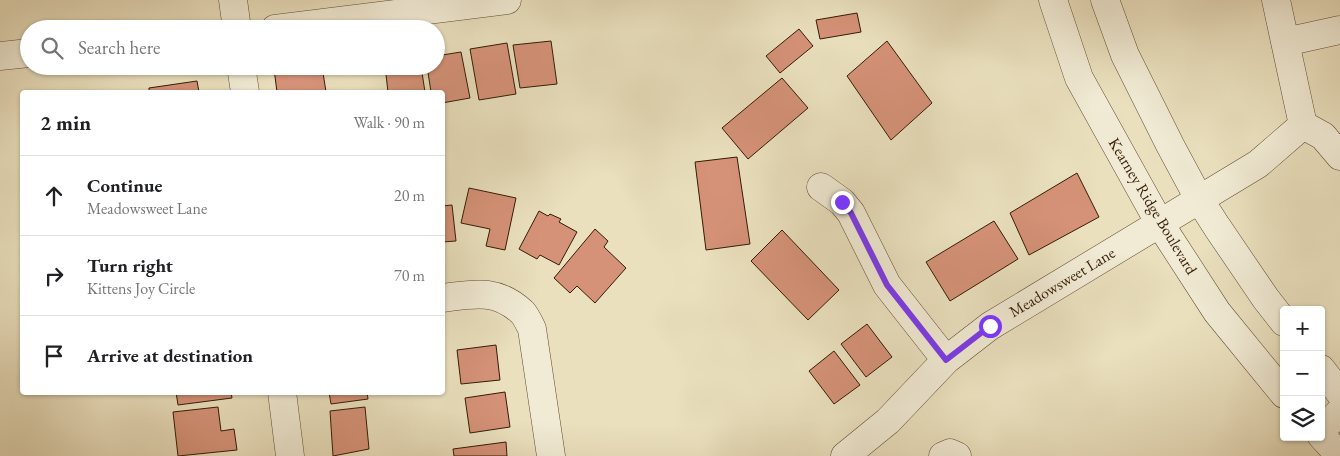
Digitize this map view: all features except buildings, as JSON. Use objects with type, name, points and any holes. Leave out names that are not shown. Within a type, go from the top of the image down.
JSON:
[{"type":"street","points":[[233,0],[236,20]]},
{"type":"street","points":[[347,20],[507,0]]},
{"type":"street","name":"Kearney Ridge Boulevard","points":[[1053,0],[1080,78],[1160,224],[1217,312],[1280,389]]},
{"type":"street","points":[[1105,0],[1125,55],[1199,199],[1280,317]]},
{"type":"street","points":[[1276,0],[1303,125],[1323,136],[1340,156]]},
{"type":"street","points":[[1285,42],[1340,30]]},
{"type":"street","points":[[0,56],[20,54]]},
{"type":"street","points":[[242,75],[245,90]]},
{"type":"street","name":"Meadowsweet Lane","points":[[845,456],[888,421],[946,360],[990,326],[1258,164],[1303,125]]},
{"type":"street","points":[[821,187],[842,202],[851,213],[887,285],[946,360]]},
{"type":"street","points":[[445,298],[492,294],[523,312],[532,329],[551,456]]},
{"type":"street","points":[[1325,374],[1340,393]]},
{"type":"street","points":[[282,395],[290,456]]},
{"type":"street","points":[[1325,426],[1340,412]]},
{"type":"street","points":[[1325,439],[1340,456]]},
{"type":"street","points":[[942,456],[950,453],[956,456]]},
{"type":"route","points":[[842,202],[851,213],[887,285],[946,360],[990,326]]}]
